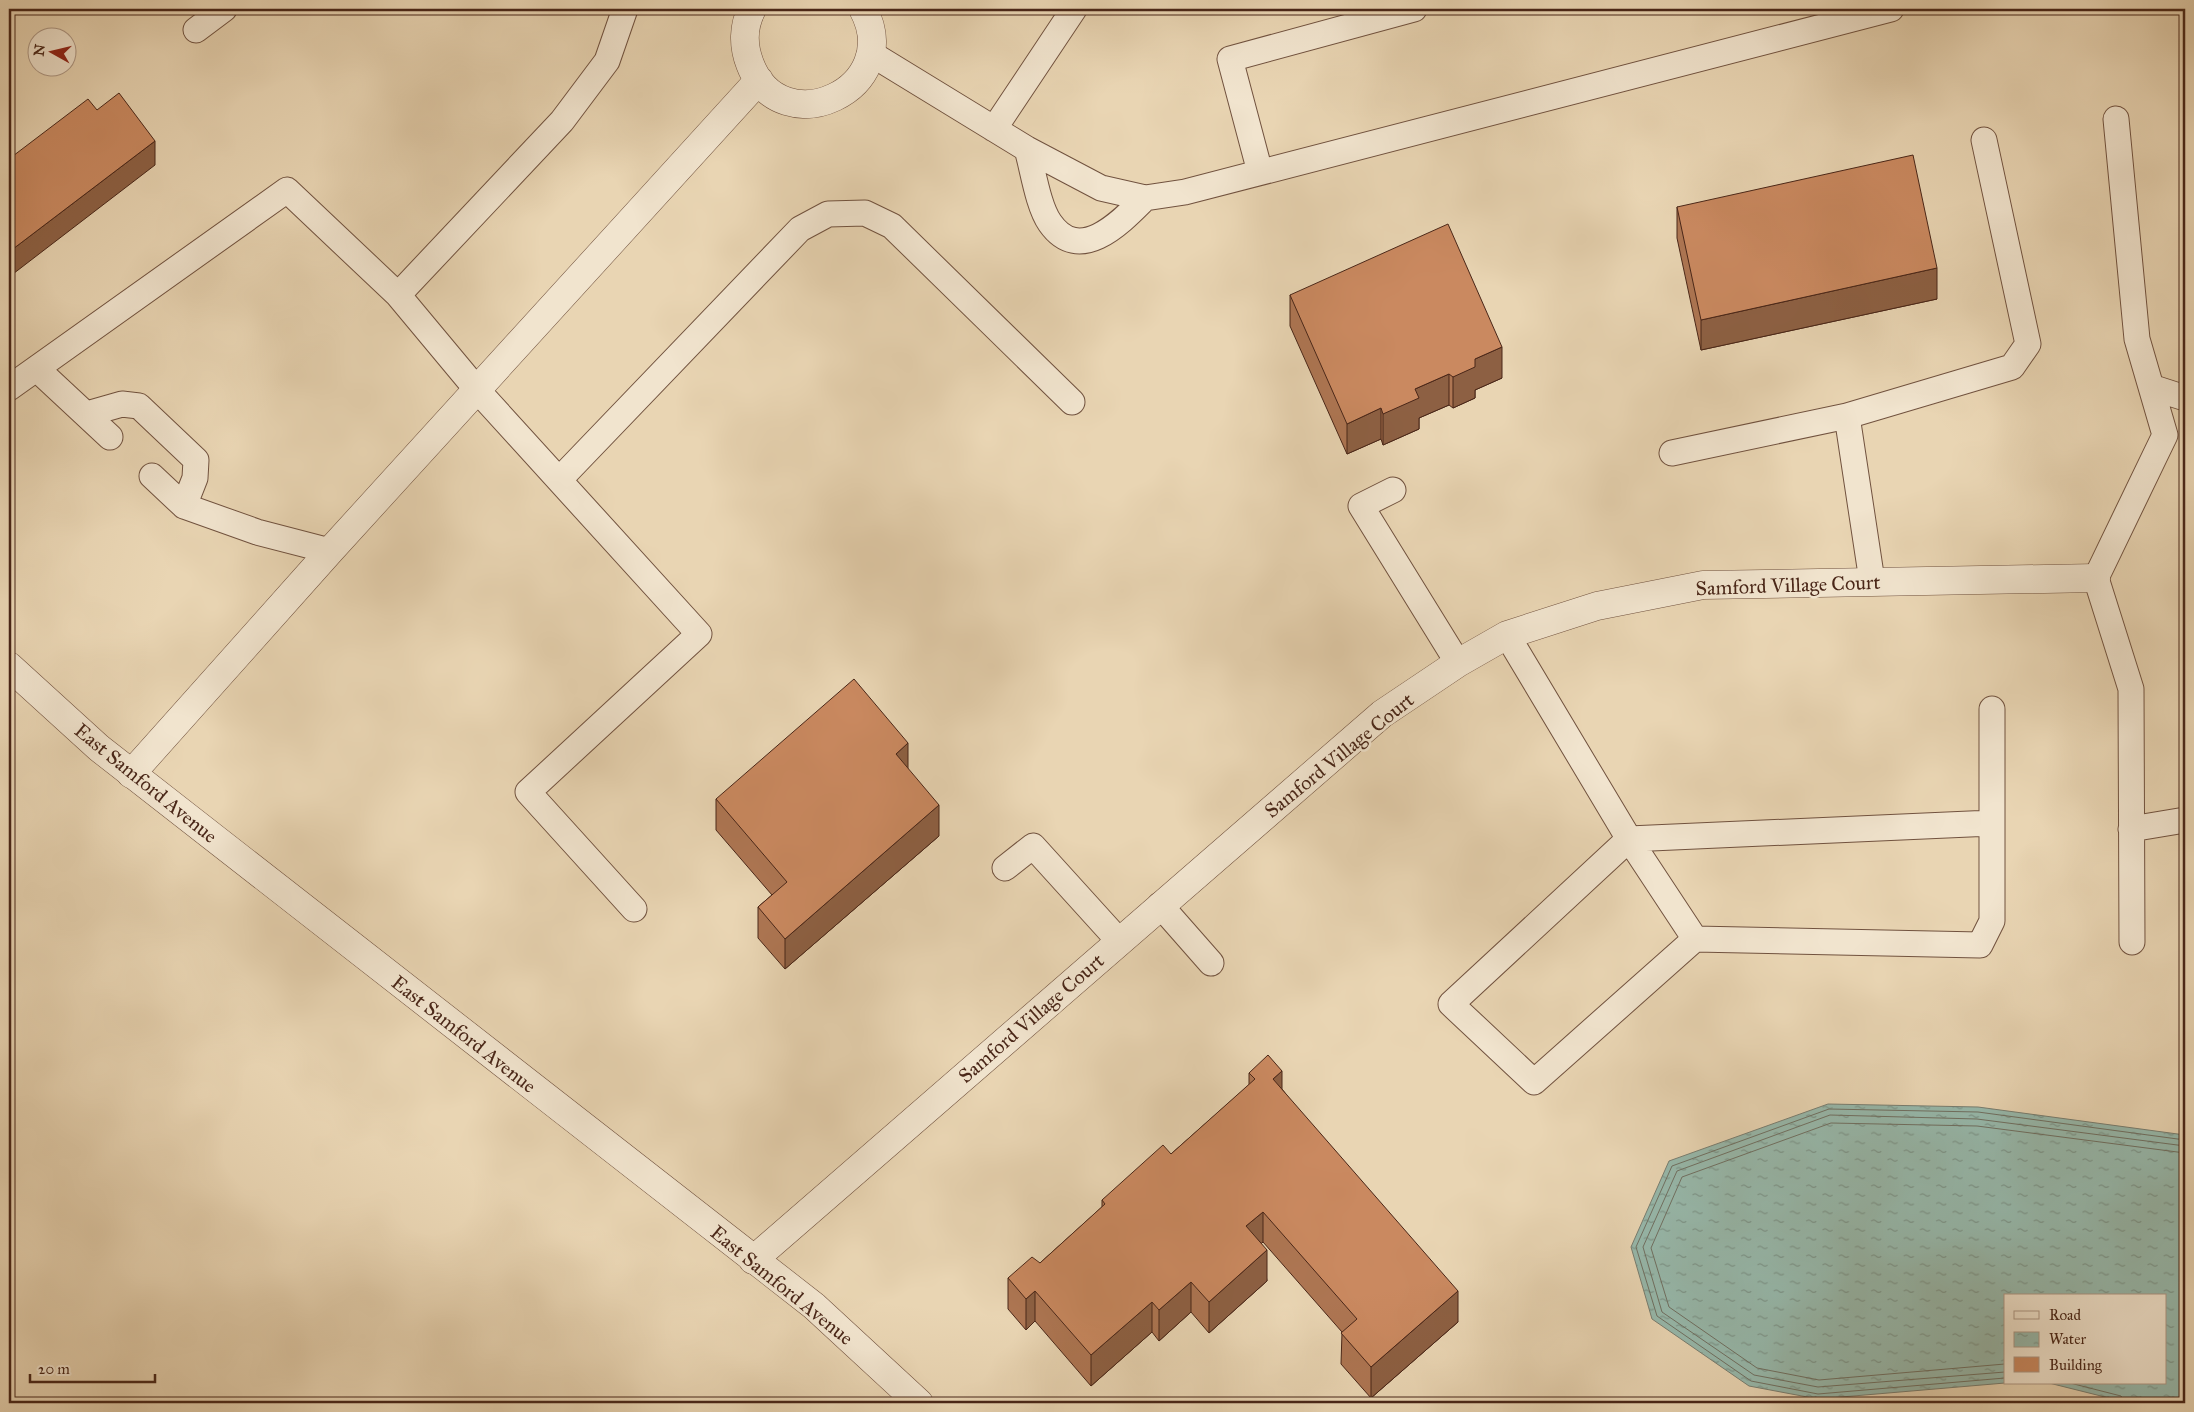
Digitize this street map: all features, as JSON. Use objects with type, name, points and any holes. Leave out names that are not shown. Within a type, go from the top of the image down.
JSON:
[{"type":"street","points":[[752,9],[745,31],[745,52],[753,72],[766,88],[784,99],[804,104],[824,102],[844,94],[858,79],[869,61],[872,40],[869,19],[863,9]]},
{"type":"street","points":[[131,774],[330,551],[478,391],[759,80]]},
{"type":"street","name":"Samford Village Court","points":[[753,1260],[1120,942],[1160,904],[1382,714],[1458,663],[1507,635],[1597,606],[1703,585],[2096,578]]},
{"type":"street","name":"East Samford Avenue","points":[[9,666],[99,748],[131,774],[814,1306],[918,1403]]},
{"type":"lane","points":[[196,30],[224,9]]},
{"type":"lane","points":[[398,295],[562,121],[607,61],[625,9]]},
{"type":"lane","points":[[994,129],[1074,9]]},
{"type":"lane","points":[[1260,172],[1230,59],[1414,9]]},
{"type":"lane","points":[[870,53],[1027,149],[1101,188],[1145,198],[1185,192],[1888,9]]},
{"type":"lane","points":[[2116,119],[2137,339],[2165,435],[2096,578],[2130,689],[2132,942]]},
{"type":"lane","points":[[1672,453],[1847,416],[2012,367],[2028,344],[1984,140]]},
{"type":"lane","points":[[1027,149],[1050,223],[1066,238],[1080,240],[1101,236],[1118,226],[1145,198]]},
{"type":"lane","points":[[9,388],[287,190],[398,295],[478,391],[699,634],[528,792],[634,909]]},
{"type":"lane","points":[[559,480],[800,228],[828,214],[865,213],[892,226],[1072,402]]},
{"type":"lane","points":[[37,369],[110,437]]},
{"type":"lane","points":[[2151,387],[2185,398]]},
{"type":"lane","points":[[87,414],[122,404],[139,406],[196,460],[196,478],[184,506]]},
{"type":"lane","points":[[1847,416],[1872,581]]},
{"type":"lane","points":[[152,476],[184,506],[257,532],[330,551]]},
{"type":"lane","points":[[1393,490],[1361,506],[1458,663]]},
{"type":"lane","points":[[1507,635],[1629,839],[1695,939]]},
{"type":"lane","points":[[1992,709],[1992,823],[1992,921],[1980,945],[1695,939],[1534,1082],[1451,1004],[1629,839],[1992,823]]},
{"type":"lane","points":[[2131,829],[2185,820]]},
{"type":"lane","points":[[1005,868],[1033,846],[1120,942]]},
{"type":"lane","points":[[1160,904],[1211,963]]},
{"type":"water","points":[[1828,1104],[1978,1107],[2185,1135],[2185,1403],[2129,1403],[2053,1384],[2166,1384],[2166,1294],[2004,1294],[2004,1383],[1818,1399],[1749,1386],[1652,1319],[1631,1247],[1669,1161]]},
{"type":"building","points":[[119,93],[155,141],[9,252],[9,159],[88,99],[97,110]]},
{"type":"building","points":[[1913,155],[1937,268],[1701,320],[1677,207]]},
{"type":"building","points":[[1448,224],[1502,347],[1475,359],[1475,367],[1453,377],[1449,374],[1415,389],[1419,398],[1383,414],[1381,408],[1347,424],[1290,295]]},
{"type":"building","points":[[854,679],[908,743],[896,754],[939,805],[785,939],[758,907],[787,882],[716,799]]},
{"type":"building","points":[[1268,1055],[1282,1071],[1273,1079],[1458,1291],[1371,1367],[1341,1333],[1357,1319],[1263,1212],[1246,1226],[1267,1250],[1209,1302],[1191,1282],[1159,1310],[1152,1302],[1091,1355],[1035,1291],[1026,1299],[1008,1278],[1032,1257],[1040,1263],[1105,1204],[1102,1200],[1163,1145],[1171,1154],[1255,1079],[1249,1073]]}]
